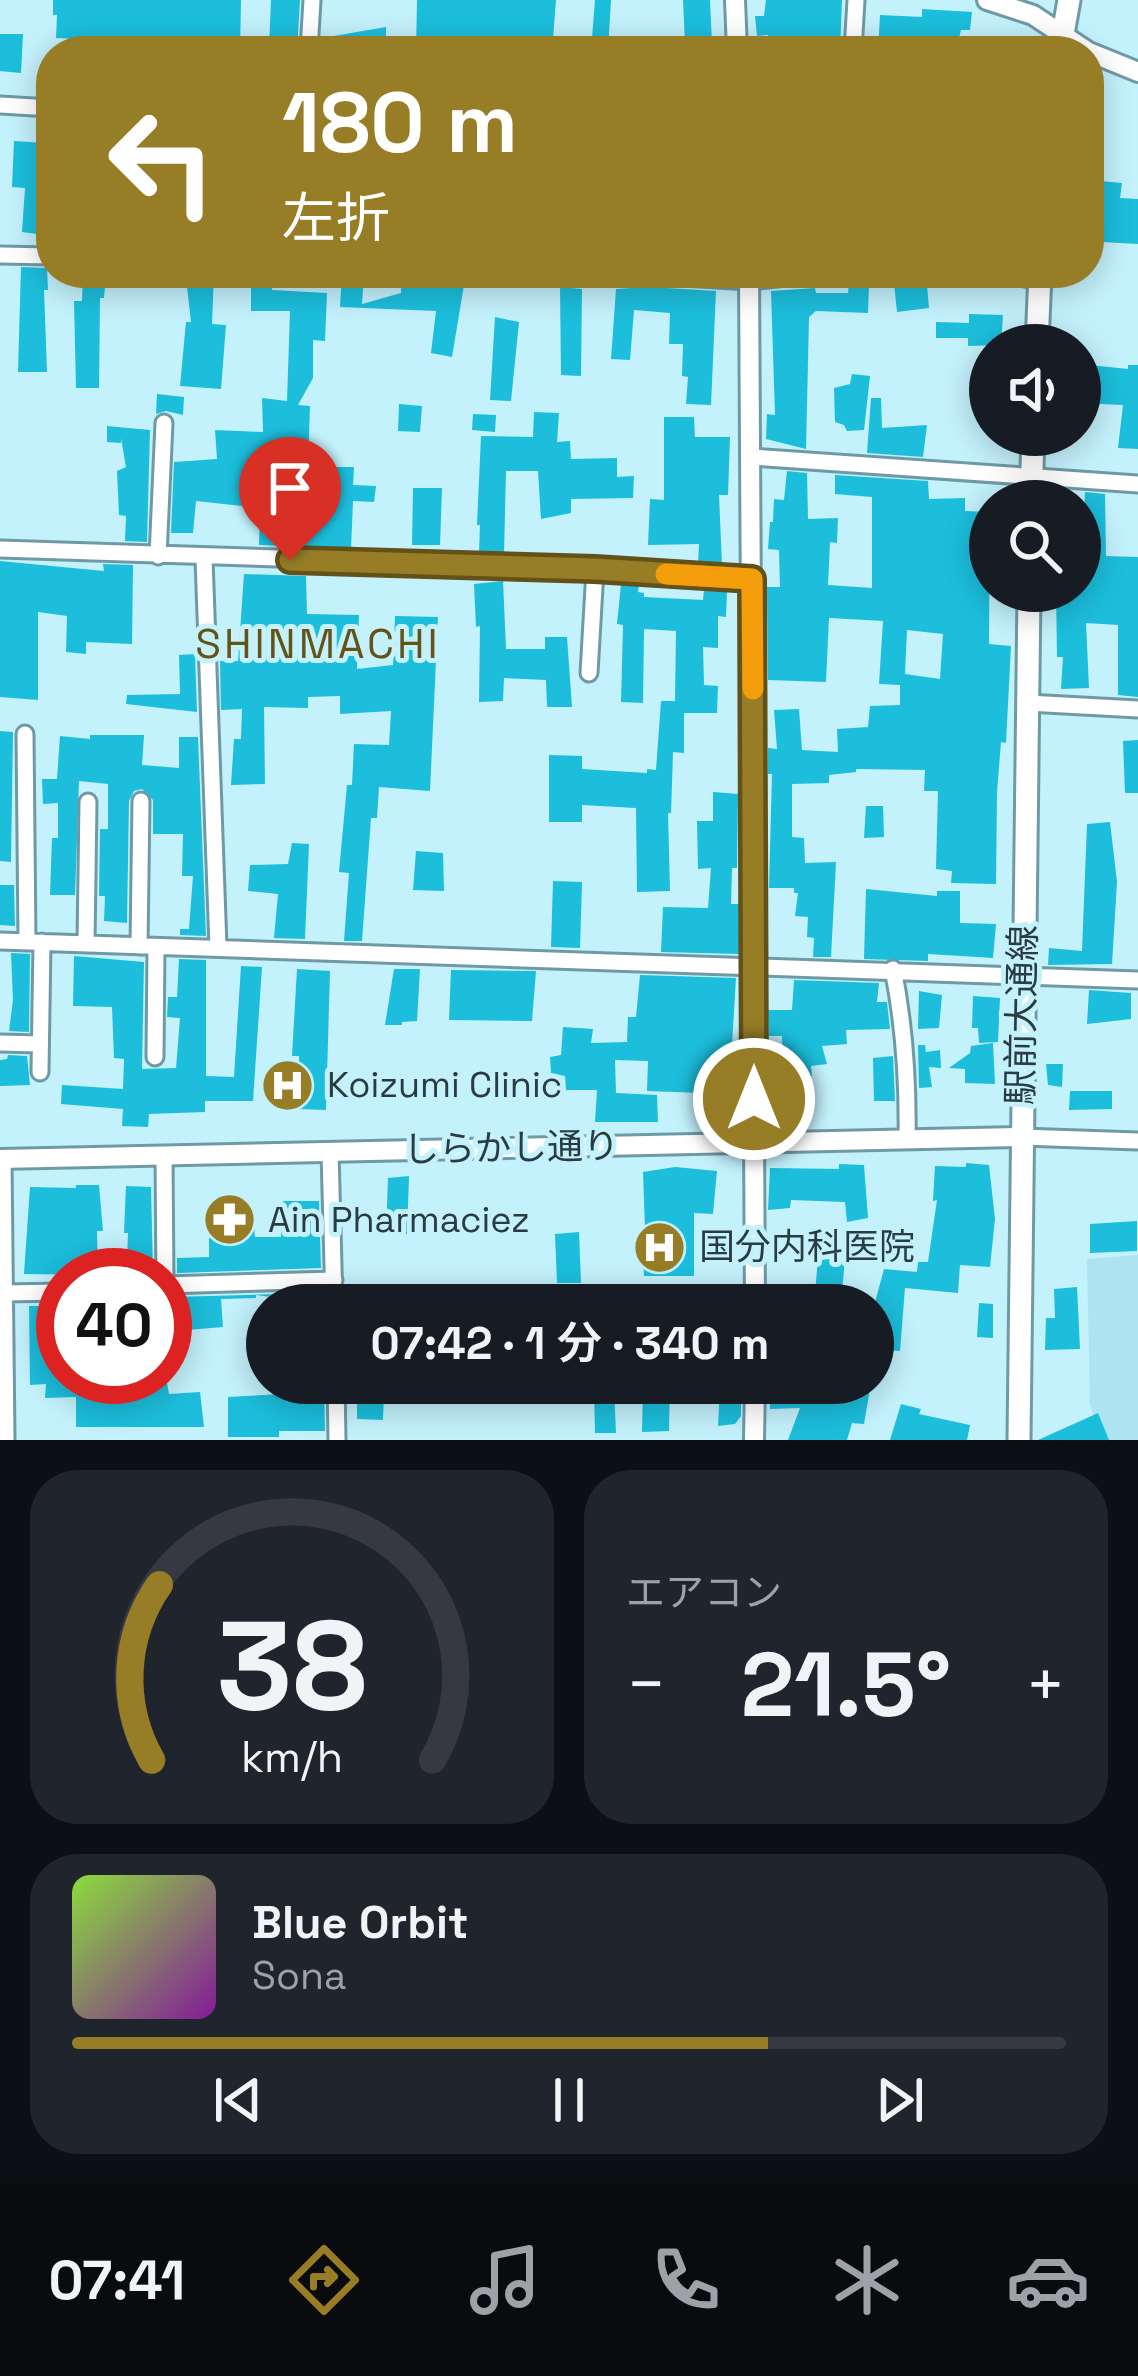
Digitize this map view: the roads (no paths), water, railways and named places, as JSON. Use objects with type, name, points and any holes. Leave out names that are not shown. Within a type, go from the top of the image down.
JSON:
[{"type":"main road","points":[[1062,36],[1069,0]]},
{"type":"main road","points":[[1038,324],[1040,288]]},
{"type":"main road","points":[[1032,456],[1032,480]]},
{"type":"main road","name":"駅前大通線","points":[[1019,1440],[1029,612]]},
{"type":"street","points":[[310,36],[312,0]]},
{"type":"street","points":[[734,0],[736,36]]},
{"type":"street","points":[[854,36],[856,0]]},
{"type":"street","points":[[987,0],[1034,15],[1055,36]]},
{"type":"street","points":[[1104,58],[1138,72]]},
{"type":"street","points":[[0,105],[36,106]]},
{"type":"street","points":[[0,255],[36,256]]},
{"type":"street","points":[[749,288],[754,1284]]},
{"type":"street","points":[[158,556],[164,422]]},
{"type":"street","points":[[752,457],[1138,484]]},
{"type":"street","points":[[0,549],[595,569],[752,579]]},
{"type":"street","points":[[204,559],[218,947]]},
{"type":"street","points":[[589,673],[595,569]]},
{"type":"street","points":[[1027,703],[1138,709]]},
{"type":"street","points":[[25,734],[40,1072]]},
{"type":"street","points":[[141,801],[155,1057]]},
{"type":"street","points":[[86,944],[88,802]]},
{"type":"street","points":[[0,941],[1138,980]]},
{"type":"street","points":[[892,970],[908,1058],[907,1140]]},
{"type":"street","points":[[0,1043],[40,1044]]},
{"type":"street","points":[[1021,1137],[1138,1141]]},
{"type":"street","name":"しらかし通り","points":[[1,1159],[1021,1137]]},
{"type":"street","points":[[330,1151],[334,1284]]},
{"type":"street","points":[[164,1156],[165,1248]]},
{"type":"street","points":[[1,1159],[6,1440]]},
{"type":"street","points":[[192,1284],[334,1280]]},
{"type":"street","points":[[4,1293],[36,1292]]},
{"type":"street","points":[[337,1404],[338,1440]]},
{"type":"street","points":[[754,1440],[755,1404]]},
{"type":"place","name":"Koizumi Clinic","points":[[288,1085]]},
{"type":"place","name":"Ain Pharmaciez","points":[[229,1220]]},
{"type":"place","name":"国分内科医院","points":[[660,1247]]},
{"type":"district","name":"SHINMACHI","points":[[318,643]]}]
